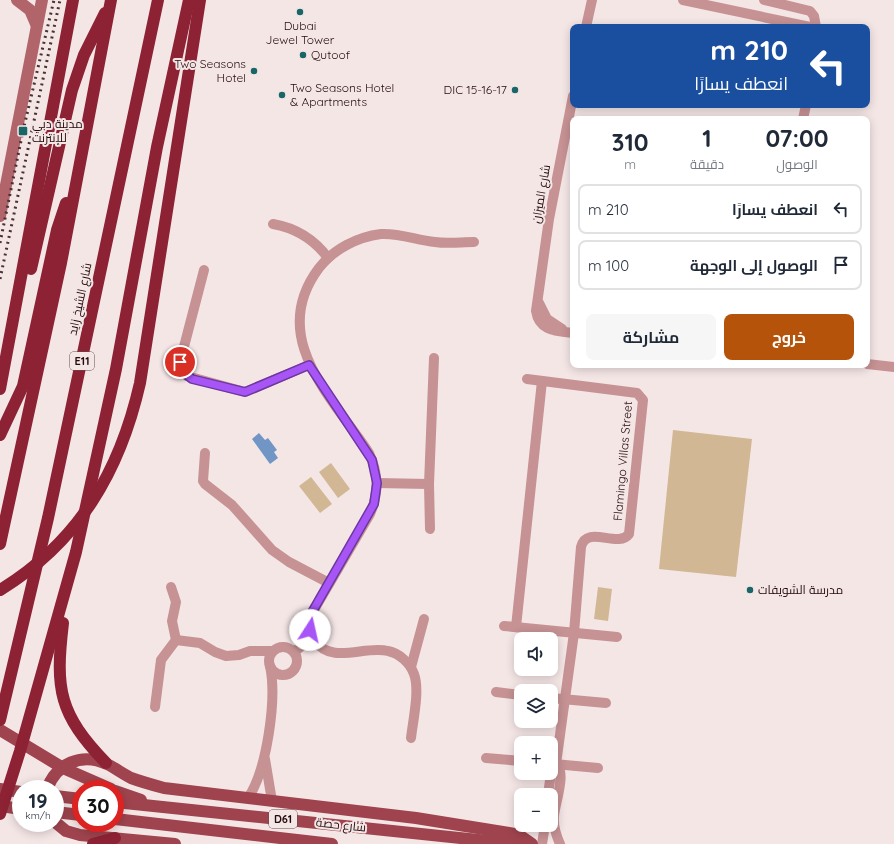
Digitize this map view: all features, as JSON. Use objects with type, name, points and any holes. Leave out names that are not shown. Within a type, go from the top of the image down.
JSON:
[{"type":"highway","points":[[0,389],[73,0]]},
{"type":"highway","name":"شارع الشيخ زايد","points":[[0,720],[48,518],[158,0]]},
{"type":"highway","points":[[0,814],[20,751],[68,584],[109,404],[157,147],[189,0]]},
{"type":"highway","points":[[0,590],[32,568],[68,534],[91,504],[110,472],[125,437],[135,402],[200,0]]},
{"type":"highway","points":[[11,336],[28,281],[77,72],[91,38],[110,3]]},
{"type":"highway","points":[[0,544],[61,263],[110,3]]},
{"type":"highway","points":[[0,435],[22,386],[57,230],[64,209],[76,184]]},
{"type":"highway","points":[[68,584],[59,657],[61,693],[74,726],[84,741],[106,764]]},
{"type":"highway","points":[[93,844],[115,838]]},
{"type":"main road","points":[[17,0],[30,10],[36,24]]},
{"type":"main road","points":[[0,216],[36,24],[42,0]]},
{"type":"main road","points":[[0,730],[63,768],[90,780]]},
{"type":"main road","points":[[50,780],[61,767],[75,760],[90,759],[106,764],[132,778],[164,788],[416,818],[519,835],[532,844]]},
{"type":"main road","points":[[0,789],[12,791]]},
{"type":"main road","points":[[124,794],[153,805]]},
{"type":"main road","name":"شارع حصة","points":[[124,803],[518,844]]},
{"type":"main road","points":[[0,806],[12,808]]},
{"type":"main road","name":"شارع حصة","points":[[124,820],[332,844]]},
{"type":"main road","points":[[64,829],[80,835],[175,844]]},
{"type":"street","points":[[587,24],[592,0]]},
{"type":"street","points":[[683,0],[796,24]]},
{"type":"street","points":[[764,0],[810,12],[816,24]]},
{"type":"street","name":"شارع الميزان","points":[[569,134],[549,219],[536,311],[540,323],[550,330],[570,333]]},
{"type":"street","points":[[273,224],[300,233],[316,244],[328,258]]},
{"type":"street","points":[[411,738],[417,688],[411,667],[401,657],[387,651],[344,653],[330,652],[317,643],[310,630],[311,614],[370,514],[374,504],[377,483],[375,468],[369,453],[309,365],[300,337],[301,309],[310,281],[328,258],[352,242],[380,234],[400,234],[435,242],[474,242]]},
{"type":"street","points":[[204,270],[180,362],[181,368],[187,376],[245,392],[309,365]]},
{"type":"street","points":[[430,529],[429,484],[434,358]]},
{"type":"street","points":[[870,364],[894,367]]},
{"type":"street","name":"Flamingo Villas Street","points":[[527,379],[637,393],[643,400],[629,534],[621,539],[593,537],[584,540],[581,547],[574,633],[565,699],[558,736]]},
{"type":"street","points":[[516,627],[542,381]]},
{"type":"street","points":[[205,452],[203,481],[205,484],[232,505],[272,550],[288,562],[330,583]]},
{"type":"street","points":[[377,483],[429,484]]},
{"type":"street","points":[[155,707],[161,660],[176,640],[172,621],[176,602],[171,587]]},
{"type":"street","points":[[411,667],[424,620]]},
{"type":"street","points":[[504,626],[617,638]]},
{"type":"street","points":[[294,652],[313,637]]},
{"type":"street","points":[[176,640],[200,643],[215,652],[226,656],[239,655],[250,651],[273,651],[281,647],[286,647],[294,652],[297,659],[296,667],[276,685],[273,691]]},
{"type":"street","points":[[272,800],[265,758],[273,691],[269,664],[273,651]]},
{"type":"street","points":[[257,652],[269,664],[274,672],[280,675],[287,675]]},
{"type":"street","points":[[496,692],[514,694]]},
{"type":"street","points":[[558,698],[606,703]]},
{"type":"street","points":[[248,798],[255,786],[258,772],[265,758]]},
{"type":"street","points":[[486,758],[514,760]]},
{"type":"street","points":[[558,768],[598,768]]},
{"type":"street","name":"Flamingo Villas Street","points":[[558,771],[561,773],[558,788]]},
{"type":"street","points":[[542,844],[544,832]]},
{"type":"street","name":"Flamingo Villas Street","points":[[556,832],[560,844]]},
{"type":"shaded area","points":[[673,430],[752,439],[736,577],[659,569]]},
{"type":"shaded area","points":[[331,463],[350,489],[338,498],[319,472]]},
{"type":"shaded area","points":[[311,477],[332,504],[320,513],[299,486]]},
{"type":"shaded area","points":[[598,587],[612,589],[608,621],[594,619]]},
{"type":"water","points":[[259,433],[265,440],[268,438],[277,450],[274,452],[278,458],[270,464],[252,439]]},
{"type":"railway","points":[[0,243],[23,131],[54,0]]},
{"type":"railway","points":[[0,279],[60,0]]},
{"type":"place","name":"Dubai Jewel Tower","points":[[300,12]]},
{"type":"place","name":"Qutoof","points":[[303,55]]},
{"type":"place","name":"Two Seasons Hotel","points":[[254,71]]},
{"type":"place","name":"DIC 15-16-17","points":[[515,90]]},
{"type":"place","name":"Two Seasons Hotel & Apartments","points":[[282,95]]},
{"type":"place","name":"مدينة دبي للإنترنت","points":[[23,131]]},
{"type":"place","name":"مدرسة الشويفات","points":[[750,590]]},
{"type":"route","points":[[180,362],[183,372],[192,379],[245,392],[309,365],[369,453],[377,476],[374,504],[370,514],[311,614],[310,630]]}]
